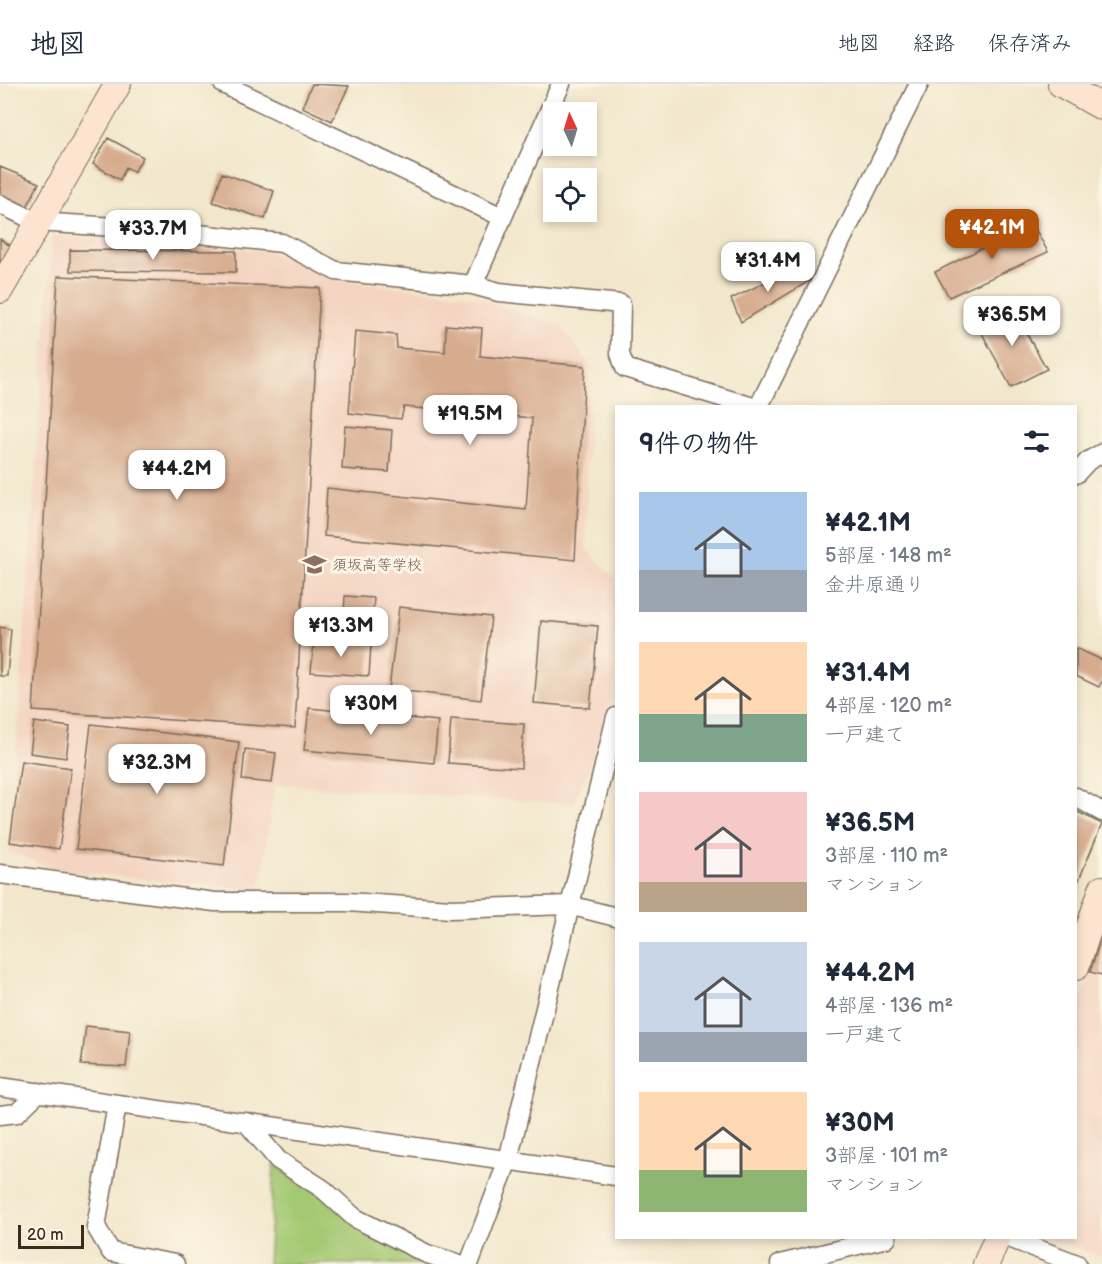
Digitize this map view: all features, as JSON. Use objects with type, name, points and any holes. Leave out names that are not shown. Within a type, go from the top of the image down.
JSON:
[{"type":"street","points":[[0,290],[118,84]]},
{"type":"street","points":[[224,84],[502,217]]},
{"type":"street","points":[[473,285],[561,84]]},
{"type":"street","points":[[759,405],[919,84]]},
{"type":"street","points":[[1061,84],[1102,107]]},
{"type":"street","points":[[0,204],[37,222],[162,230],[282,243],[336,271],[473,285],[499,292],[621,304],[620,354],[625,368],[747,405]]},
{"type":"street","points":[[1077,473],[1088,460],[1102,453]]},
{"type":"street","points":[[469,1264],[508,1160],[615,721]]},
{"type":"street","points":[[1077,798],[1102,812]]},
{"type":"street","points":[[0,874],[215,902],[346,902],[451,909],[570,904],[615,917]]},
{"type":"street","points":[[1077,964],[1102,889]]},
{"type":"street","points":[[0,1086],[615,1176]]},
{"type":"street","points":[[0,1115],[17,1113],[39,1092]]},
{"type":"street","points":[[117,1104],[96,1227],[111,1251],[175,1264]]},
{"type":"street","points":[[246,1122],[278,1160],[323,1189],[355,1218],[427,1254],[460,1264]]},
{"type":"street","points":[[780,1264],[883,1239]]},
{"type":"street","points":[[986,1264],[997,1239]]},
{"type":"street","points":[[1013,1239],[1077,1264]]},
{"type":"shaded area","name":"須坂高等学校","points":[[52,236],[268,251],[331,279],[476,296],[562,327],[589,364],[586,549],[615,579],[615,684],[591,762],[573,804],[275,784],[260,890],[64,871],[9,853]]},
{"type":"shaded area","points":[[1102,934],[1102,1257],[1051,1239],[1077,1239],[1077,1012]]},
{"type":"green space","points":[[274,1165],[435,1264],[268,1264]]},
{"type":"building","points":[[312,84],[349,86],[332,121],[302,107]]},
{"type":"building","points":[[108,138],[143,157],[134,172],[126,167],[120,180],[93,164]]},
{"type":"building","points":[[0,167],[39,183],[26,209],[0,196]]},
{"type":"building","points":[[222,173],[274,191],[265,219],[213,202]]},
{"type":"building","points":[[1032,223],[1048,252],[949,297],[935,272]]},
{"type":"building","points":[[0,239],[11,246],[0,267]]},
{"type":"building","points":[[70,250],[236,251],[236,272],[70,271]]},
{"type":"building","points":[[794,268],[811,280],[741,322],[731,299]]},
{"type":"building","points":[[58,276],[320,288],[295,728],[33,711]]},
{"type":"building","points":[[1011,307],[1047,369],[1011,387],[977,324]]},
{"type":"building","points":[[446,325],[482,328],[480,356],[585,366],[575,560],[324,536],[327,488],[526,510],[532,418],[404,407],[401,419],[349,413],[355,331],[396,335],[397,348],[445,352]]},
{"type":"building","points":[[345,426],[392,430],[389,472],[342,469]]},
{"type":"building","points":[[345,596],[374,598],[371,631],[343,629]]},
{"type":"building","points":[[399,607],[491,617],[481,700],[389,689]]},
{"type":"building","points":[[541,621],[598,626],[590,708],[534,703]]},
{"type":"building","points":[[0,627],[11,629],[7,676],[0,676]]},
{"type":"building","points":[[314,640],[371,645],[369,676],[311,672]]},
{"type":"building","points":[[1077,648],[1102,660],[1102,681],[1099,687],[1077,676]]},
{"type":"building","points":[[309,708],[438,721],[434,763],[304,750]]},
{"type":"building","points":[[451,719],[524,724],[521,768],[448,763]]},
{"type":"building","points":[[34,722],[70,727],[66,758],[30,753]]},
{"type":"building","points":[[91,724],[239,742],[224,866],[76,849]]},
{"type":"building","points":[[245,749],[276,753],[272,783],[242,780]]},
{"type":"building","points":[[21,761],[71,768],[59,849],[10,842]]},
{"type":"building","points":[[1077,812],[1102,824],[1077,885]]},
{"type":"building","points":[[1102,935],[1102,975],[1090,972]]},
{"type":"building","points":[[86,1026],[130,1031],[126,1067],[81,1065]]},
{"type":"place","name":"須坂高等学校","points":[[314,565]]}]
